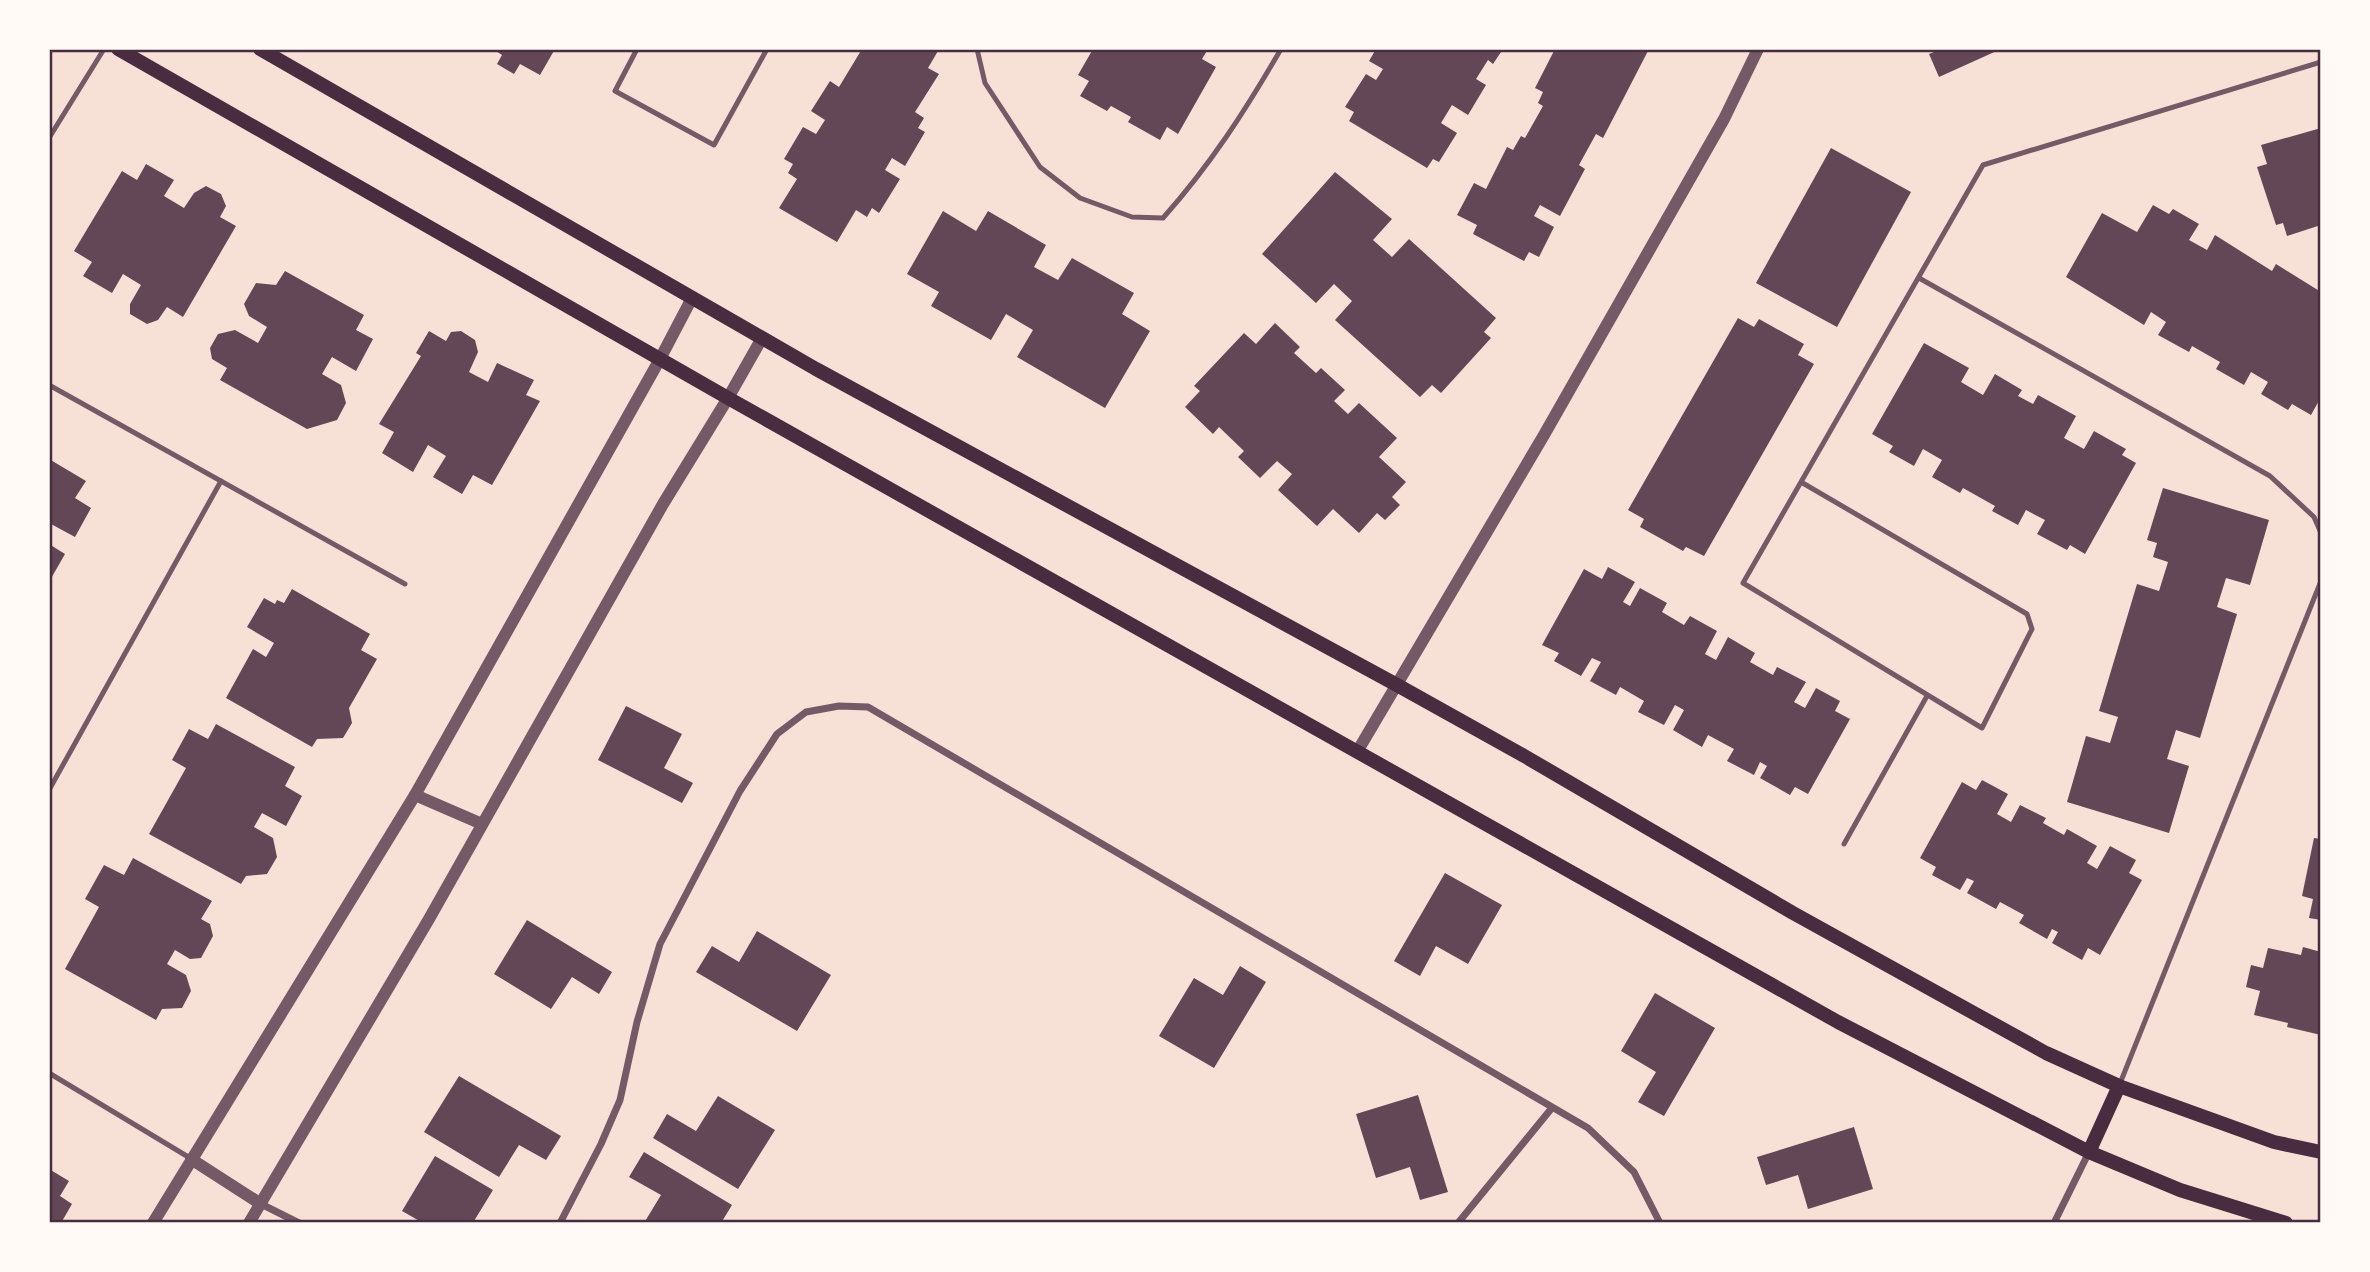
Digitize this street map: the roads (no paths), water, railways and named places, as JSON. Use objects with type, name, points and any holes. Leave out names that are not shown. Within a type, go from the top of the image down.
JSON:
[{"type":"main road","points":[[118,49],[728,398],[1838,1022],[2089,1152],[2180,1190],[2286,1223]]},
{"type":"main road","points":[[260,49],[762,338],[1397,685],[1805,919],[2046,1053],[2119,1086],[2274,1142],[2321,1152]]},
{"type":"main road","points":[[2089,1152],[2119,1086]]},
{"type":"street","points":[[1357,752],[1544,435],[1717,131],[1758,49]]},
{"type":"street","points":[[153,1223],[415,795],[692,298]]},
{"type":"street","points":[[249,1223],[429,919],[663,503],[762,338]]},
{"type":"street","points":[[559,1223],[601,1144],[620,1100],[637,1022],[660,944],[740,791],[777,734],[806,712],[839,706],[868,707],[1588,1128],[1633,1172],[1660,1223]]},
{"type":"street","points":[[415,795],[482,824]]},
{"type":"street","points":[[1458,1223],[1552,1109]]},
{"type":"street","points":[[2054,1223],[2089,1152]]},
{"type":"street","points":[[191,1159],[261,1204],[299,1223]]},
{"type":"lane","points":[[49,138],[104,49]]},
{"type":"lane","points":[[638,49],[615,91],[714,145],[767,49]]},
{"type":"lane","points":[[977,49],[985,83],[1040,167],[1080,198],[1132,217],[1163,218],[1196,181],[1236,125],[1282,49]]},
{"type":"lane","points":[[1801,482],[2027,614],[2032,629],[1982,729],[1743,583],[1983,165],[2321,62]]},
{"type":"lane","points":[[1919,278],[2270,477],[2314,517],[2321,533]]},
{"type":"lane","points":[[49,385],[405,584]]},
{"type":"lane","points":[[49,790],[221,481]]},
{"type":"lane","points":[[2119,1086],[2321,582]]},
{"type":"lane","points":[[1844,844],[1927,696]]},
{"type":"lane","points":[[49,1073],[191,1159]]}]
